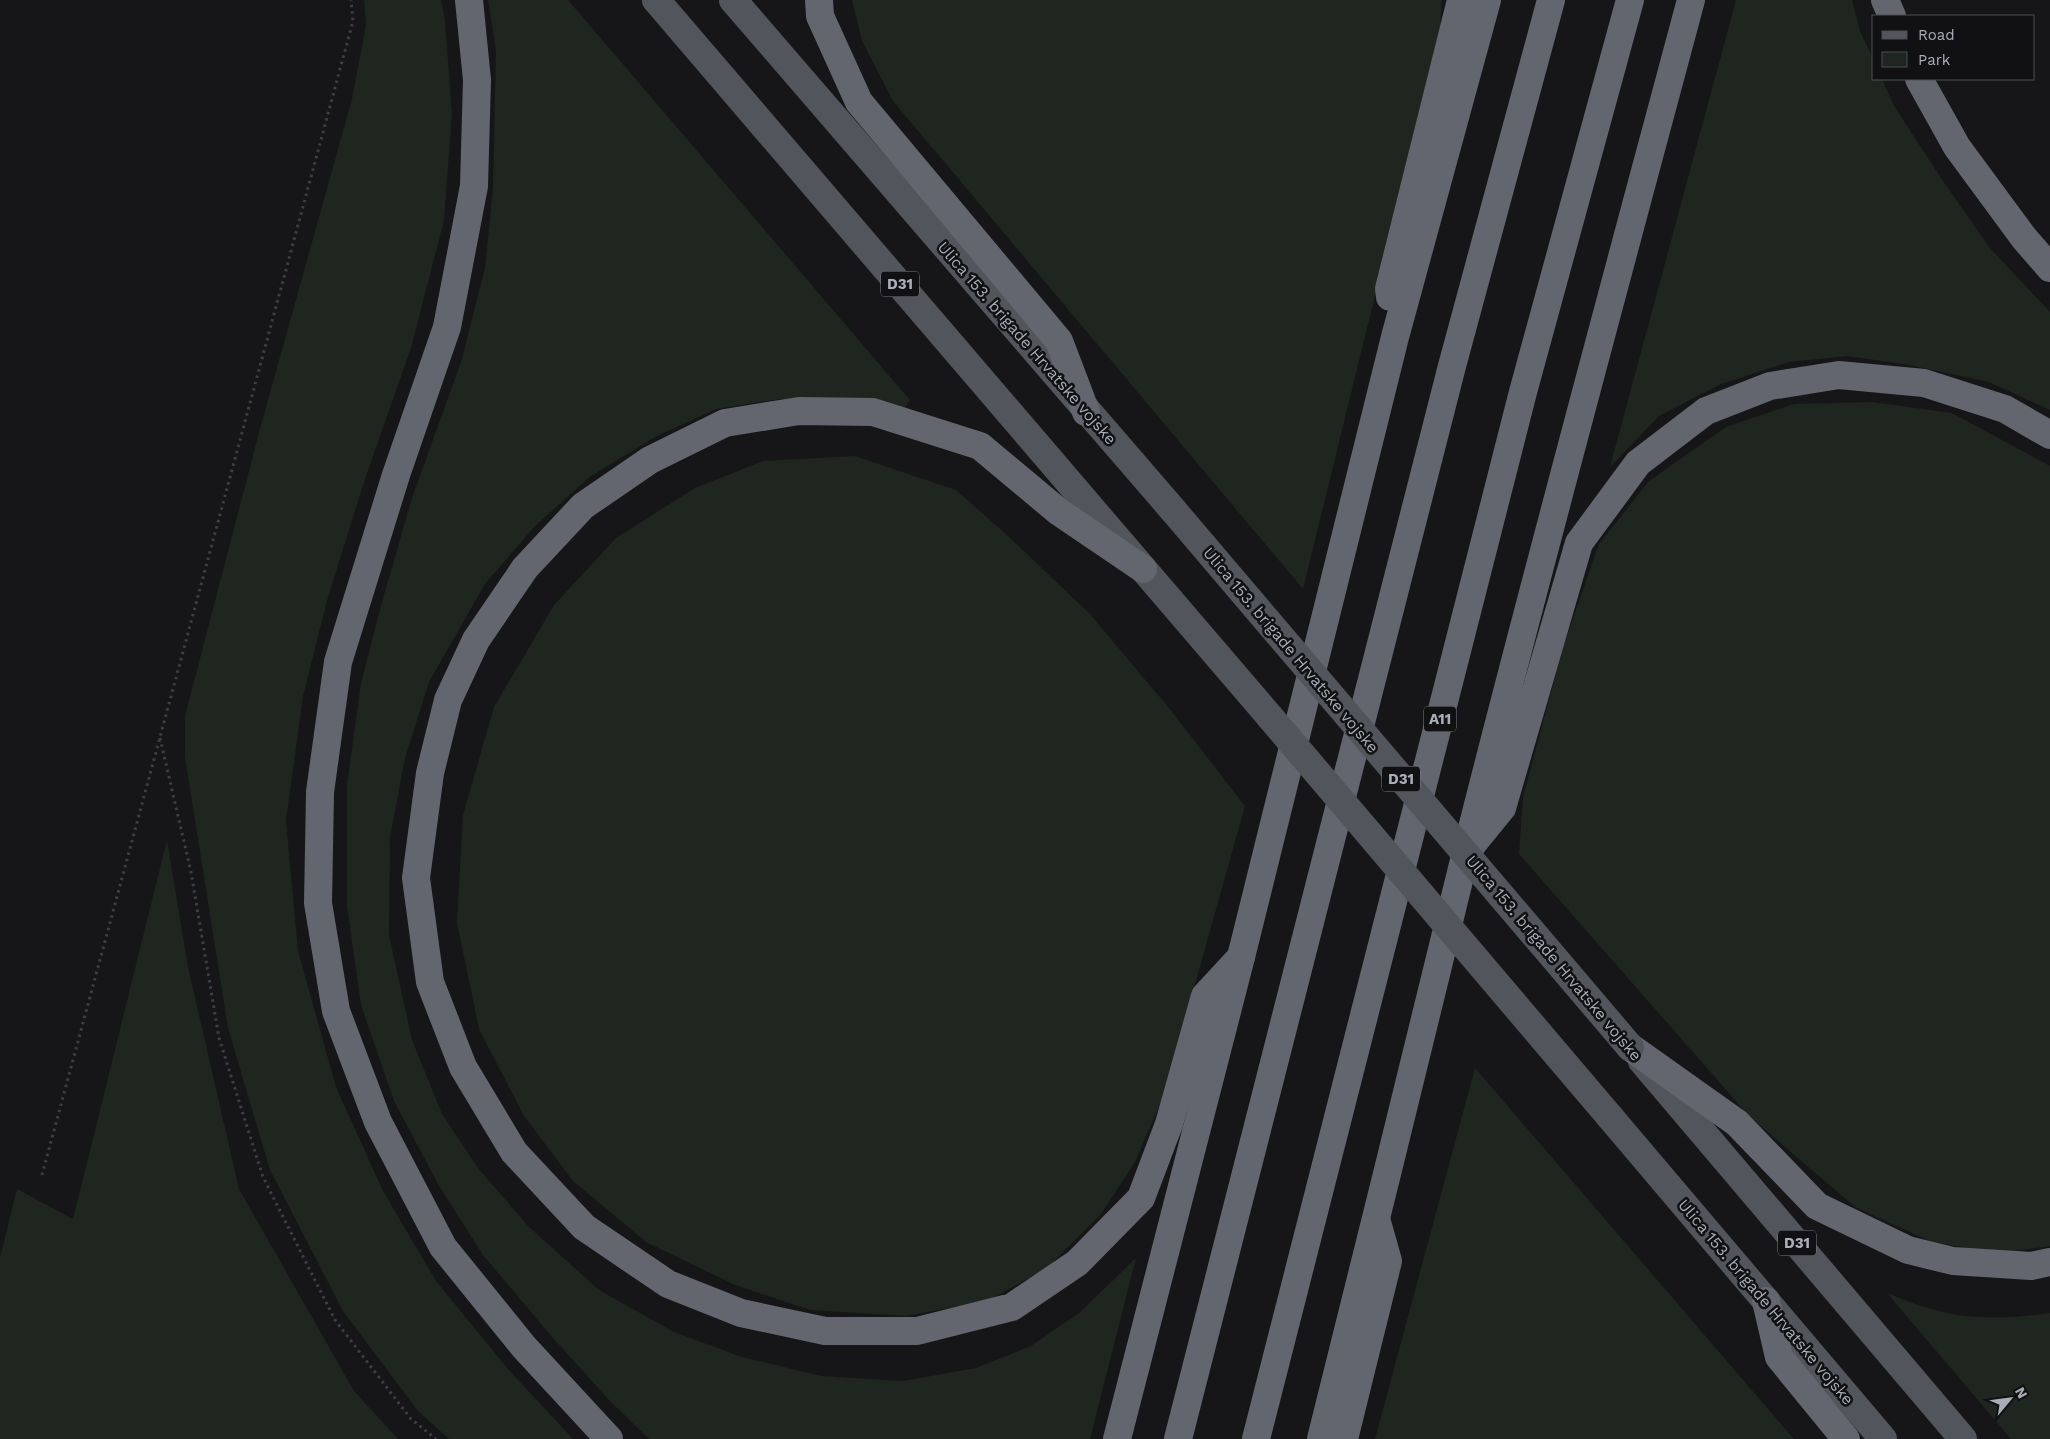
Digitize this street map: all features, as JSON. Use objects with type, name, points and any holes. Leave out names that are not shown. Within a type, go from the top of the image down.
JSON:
[{"type":"highway","points":[[469,0],[478,80],[474,186],[446,326],[396,474],[338,662],[320,792],[318,903],[336,1011],[378,1122],[443,1247],[524,1347],[609,1439]]},
{"type":"highway","points":[[819,0],[820,16],[859,102],[1059,340],[1086,412]]},
{"type":"highway","points":[[1396,337],[1389,289],[1461,0]]},
{"type":"highway","points":[[1117,1439],[1241,957],[1396,337],[1487,0]]},
{"type":"highway","points":[[1178,1439],[1447,385],[1551,0]]},
{"type":"highway","name":"A11","points":[[1256,1439],[1523,392],[1630,0]]},
{"type":"highway","points":[[1321,1439],[1377,1221],[1466,853],[1583,400],[1691,0]]},
{"type":"highway","points":[[1886,0],[1892,15]]},
{"type":"highway","points":[[1921,80],[1957,147],[2024,238],[2050,268]]},
{"type":"highway","points":[[1466,853],[1502,808],[1579,543],[1638,463],[1706,411],[1770,386],[1839,375],[1924,383],[2005,409],[2050,435]]},
{"type":"highway","points":[[1143,569],[1059,512],[980,446],[873,412],[799,411],[725,423],[650,460],[582,506],[524,568],[476,640],[448,700],[430,773],[416,878],[430,982],[463,1067],[514,1152],[584,1227],[668,1284],[741,1313],[825,1331],[917,1331],[1012,1307],[1077,1263],[1141,1198],[1169,1124],[1205,996],[1241,957]]},
{"type":"highway","points":[[1630,1047],[1736,1122],[1817,1206],[1908,1250],[1953,1262],[2031,1266],[2050,1262]]},
{"type":"highway","points":[[1344,1439],[1388,1261],[1377,1221]]},
{"type":"highway","points":[[1766,1302],[1779,1357],[1846,1439]]},
{"type":"main road","name":"Ulica 153. brigade Hrvatske vojske","points":[[656,0],[1884,1439]]},
{"type":"main road","name":"Ulica 153. brigade Hrvatske vojske","points":[[733,0],[1172,510],[1963,1439]]},
{"type":"path","points":[[42,1175],[353,21],[351,0]]},
{"type":"path","points":[[160,738],[191,872],[219,1038],[263,1177],[335,1320],[412,1419],[436,1439]]},
{"type":"green space","points":[[364,0],[441,0],[445,21],[452,114],[444,220],[411,348],[366,476],[328,597],[303,696],[286,821],[298,951],[336,1087],[383,1191],[436,1281],[508,1369],[573,1439],[449,1439],[418,1411],[343,1311],[270,1170],[228,1028],[185,757],[185,716],[261,425],[352,99],[366,25]]},
{"type":"green space","points":[[488,0],[568,0],[910,400],[905,408],[852,400],[780,399],[716,409],[657,436],[591,476],[535,526],[485,584],[429,682],[405,758],[390,838],[389,935],[412,1040],[442,1114],[478,1168],[528,1226],[599,1290],[674,1332],[742,1357],[821,1376],[903,1381],[976,1368],[1031,1346],[1079,1313],[1136,1258],[1090,1439],[649,1439],[610,1401],[552,1337],[483,1255],[438,1184],[394,1101],[361,1005],[347,906],[347,785],[361,683],[382,602],[412,498],[461,362],[485,268],[493,187],[496,50]]},
{"type":"green space","points":[[852,0],[1442,0],[1440,31],[1303,589],[893,101],[862,41]]},
{"type":"green space","points":[[1736,0],[1852,0],[1860,31],[1872,57],[1872,80],[1882,80],[1894,106],[1990,248],[2050,312],[2050,410],[1989,382],[1909,365],[1848,356],[1789,362],[1721,384],[1659,416],[1610,467]]},
{"type":"green space","points":[[1872,402],[1952,413],[2050,466],[2050,1246],[1998,1253],[1932,1242],[1855,1207],[1749,1116],[1519,854],[1523,797],[1564,644],[1599,544],[1649,481],[1726,427],[1794,404]]},
{"type":"green space","points":[[855,456],[956,490],[1008,536],[1090,614],[1169,708],[1245,806],[1164,1095],[1135,1162],[1101,1214],[1048,1267],[988,1301],[906,1316],[810,1310],[735,1285],[646,1242],[573,1181],[524,1116],[479,1029],[457,923],[463,815],[494,707],[554,605],[616,538],[695,488],[763,461]]},
{"type":"green space","points":[[167,840],[188,967],[239,1189],[354,1391],[398,1439],[0,1439],[0,1258],[17,1189],[73,1219]]},
{"type":"green space","points":[[1475,1068],[1794,1439],[1375,1439]]},
{"type":"green space","points":[[1887,1293],[1916,1304],[1955,1315],[2008,1317],[2050,1313],[2050,1439],[2011,1439]]}]
